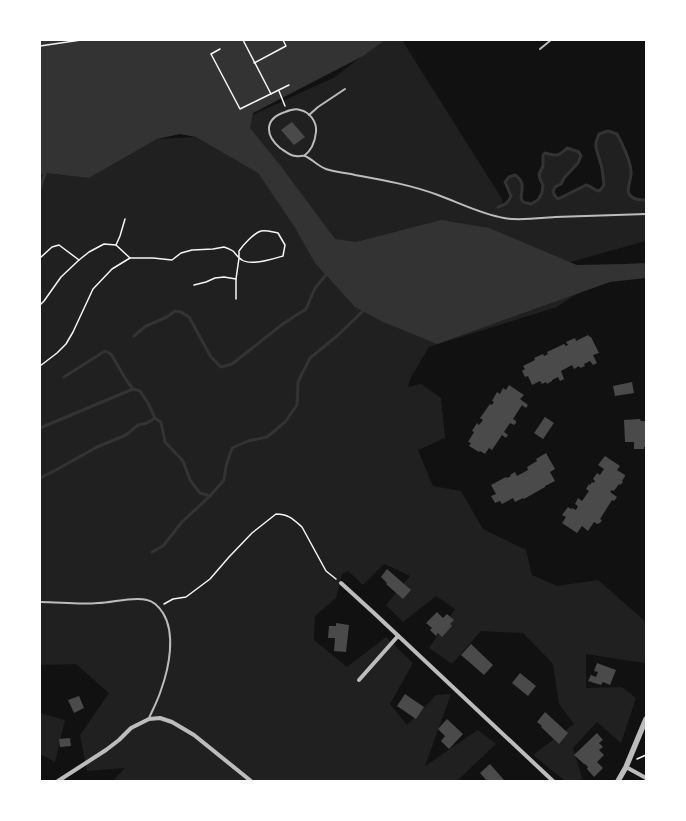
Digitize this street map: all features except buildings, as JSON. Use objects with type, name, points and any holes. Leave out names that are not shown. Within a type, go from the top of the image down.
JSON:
[{"type":"street","points":[[341,583],[553,781]]},
{"type":"street","points":[[359,680],[398,636]]},
{"type":"street","points":[[58,781],[106,750],[131,728],[149,719],[160,718],[172,722],[194,735],[251,781]]},
{"type":"street","points":[[618,781],[626,767],[646,719]]},
{"type":"street","points":[[626,767],[646,778]]},
{"type":"lane","points":[[540,49],[551,40]]},
{"type":"lane","points":[[309,115],[345,89]]},
{"type":"lane","points":[[304,156],[310,152],[315,138],[316,130],[312,118],[299,109],[294,109],[280,114],[271,121],[269,133],[273,141],[290,154],[304,156],[325,169],[403,184],[437,194],[480,212],[505,219],[646,214]]},
{"type":"lane","points":[[40,602],[85,604],[142,599],[150,601],[158,607],[167,621],[170,635],[170,649],[164,681],[149,719]]},
{"type":"path","points":[[40,46],[81,40]]},
{"type":"path","points":[[243,40],[271,94]]},
{"type":"path","points":[[254,63],[286,46],[283,40]]},
{"type":"path","points":[[220,50],[211,54],[240,109],[289,85]]},
{"type":"path","points":[[278,91],[282,100]]},
{"type":"path","points":[[116,244],[125,219]]},
{"type":"path","points":[[40,366],[66,344],[93,289],[112,269],[130,258],[172,260],[181,253],[192,250],[224,247],[233,252],[239,258],[243,262],[258,262],[283,256],[285,245],[278,233],[260,231],[239,251],[239,258],[236,278],[236,299]]},
{"type":"path","points":[[40,305],[61,277],[89,252],[104,244],[116,244],[130,258]]},
{"type":"path","points":[[40,258],[52,247],[59,246],[79,260]]},
{"type":"path","points":[[194,285],[215,278],[236,278]]},
{"type":"path","points":[[158,607],[173,599],[186,597],[195,591],[210,579],[252,533],[276,514],[285,514],[302,527],[326,571],[341,583]]},
{"type":"shaded area","points":[[40,40],[385,40],[363,56],[253,113],[250,128],[280,165],[335,239],[356,242],[441,220],[489,228],[577,265],[646,263],[646,278],[610,282],[437,344],[381,321],[355,307],[315,263],[294,226],[258,173],[196,137],[180,134],[157,139],[89,178],[45,173],[40,176]]},
{"type":"shaded area","points":[[382,40],[402,40],[502,199],[503,205],[509,202],[511,196],[505,182],[509,177],[515,175],[521,183],[521,198],[523,202],[531,204],[538,200],[542,193],[543,185],[539,174],[543,165],[543,155],[545,153],[557,155],[567,148],[579,152],[581,156],[578,163],[564,178],[561,184],[555,187],[553,192],[555,196],[558,199],[586,185],[599,191],[603,187],[604,178],[597,153],[596,142],[599,134],[608,131],[617,134],[627,158],[631,172],[629,191],[631,196],[635,199],[646,201],[646,241],[570,262],[578,293],[557,307],[429,347],[410,379],[408,387],[421,384],[441,398],[445,438],[418,450],[433,486],[461,491],[483,529],[526,550],[532,575],[557,586],[598,580],[646,622],[646,659],[644,663],[586,654],[586,688],[622,687],[636,698],[621,743],[597,722],[573,748],[582,778],[581,781],[565,781],[533,755],[574,724],[559,704],[553,664],[523,633],[481,631],[452,664],[429,648],[455,609],[436,596],[403,622],[386,605],[410,576],[384,564],[363,585],[348,571],[342,574],[336,598],[315,616],[314,640],[347,667],[386,637],[413,663],[390,704],[407,725],[436,695],[451,694],[425,766],[478,730],[496,744],[457,781],[113,781],[125,768],[87,771],[80,735],[109,693],[76,664],[40,665],[40,176],[45,173],[89,178],[157,139],[196,137],[246,118],[335,77]]},
{"type":"shaded area","points":[[40,713],[65,720],[55,762],[40,754]]},
{"type":"waterway","points":[[498,207],[506,203],[510,198],[511,196],[505,182],[509,177],[515,175],[522,183],[521,198],[523,202],[531,204],[538,200],[542,193],[543,185],[539,174],[543,166],[543,155],[545,153],[557,155],[567,148],[579,152],[581,156],[578,163],[564,178],[561,184],[555,187],[553,192],[555,196],[558,199],[586,185],[599,191],[604,185],[596,142],[599,134],[608,131],[617,134],[628,158],[631,168],[631,177],[628,189],[629,194],[635,199],[646,200]]},
{"type":"waterway","points":[[40,189],[45,173]]},
{"type":"waterway","points":[[134,336],[146,326],[167,317],[175,311],[181,312],[189,317],[211,357],[221,367],[232,364],[284,323],[306,309],[315,288],[326,275]]},
{"type":"waterway","points":[[40,478],[97,447],[126,435],[138,425],[147,423],[155,418],[161,422],[165,442],[183,461],[190,480],[200,493],[210,496],[224,480],[226,466],[232,448],[248,441],[267,437],[285,422],[297,405],[298,382],[310,358],[337,336],[363,311]]},
{"type":"waterway","points":[[64,377],[105,351],[111,354],[133,389]]},
{"type":"waterway","points":[[40,428],[133,389],[140,391],[155,418]]},
{"type":"waterway","points":[[152,552],[163,546],[182,522],[210,496]]}]
